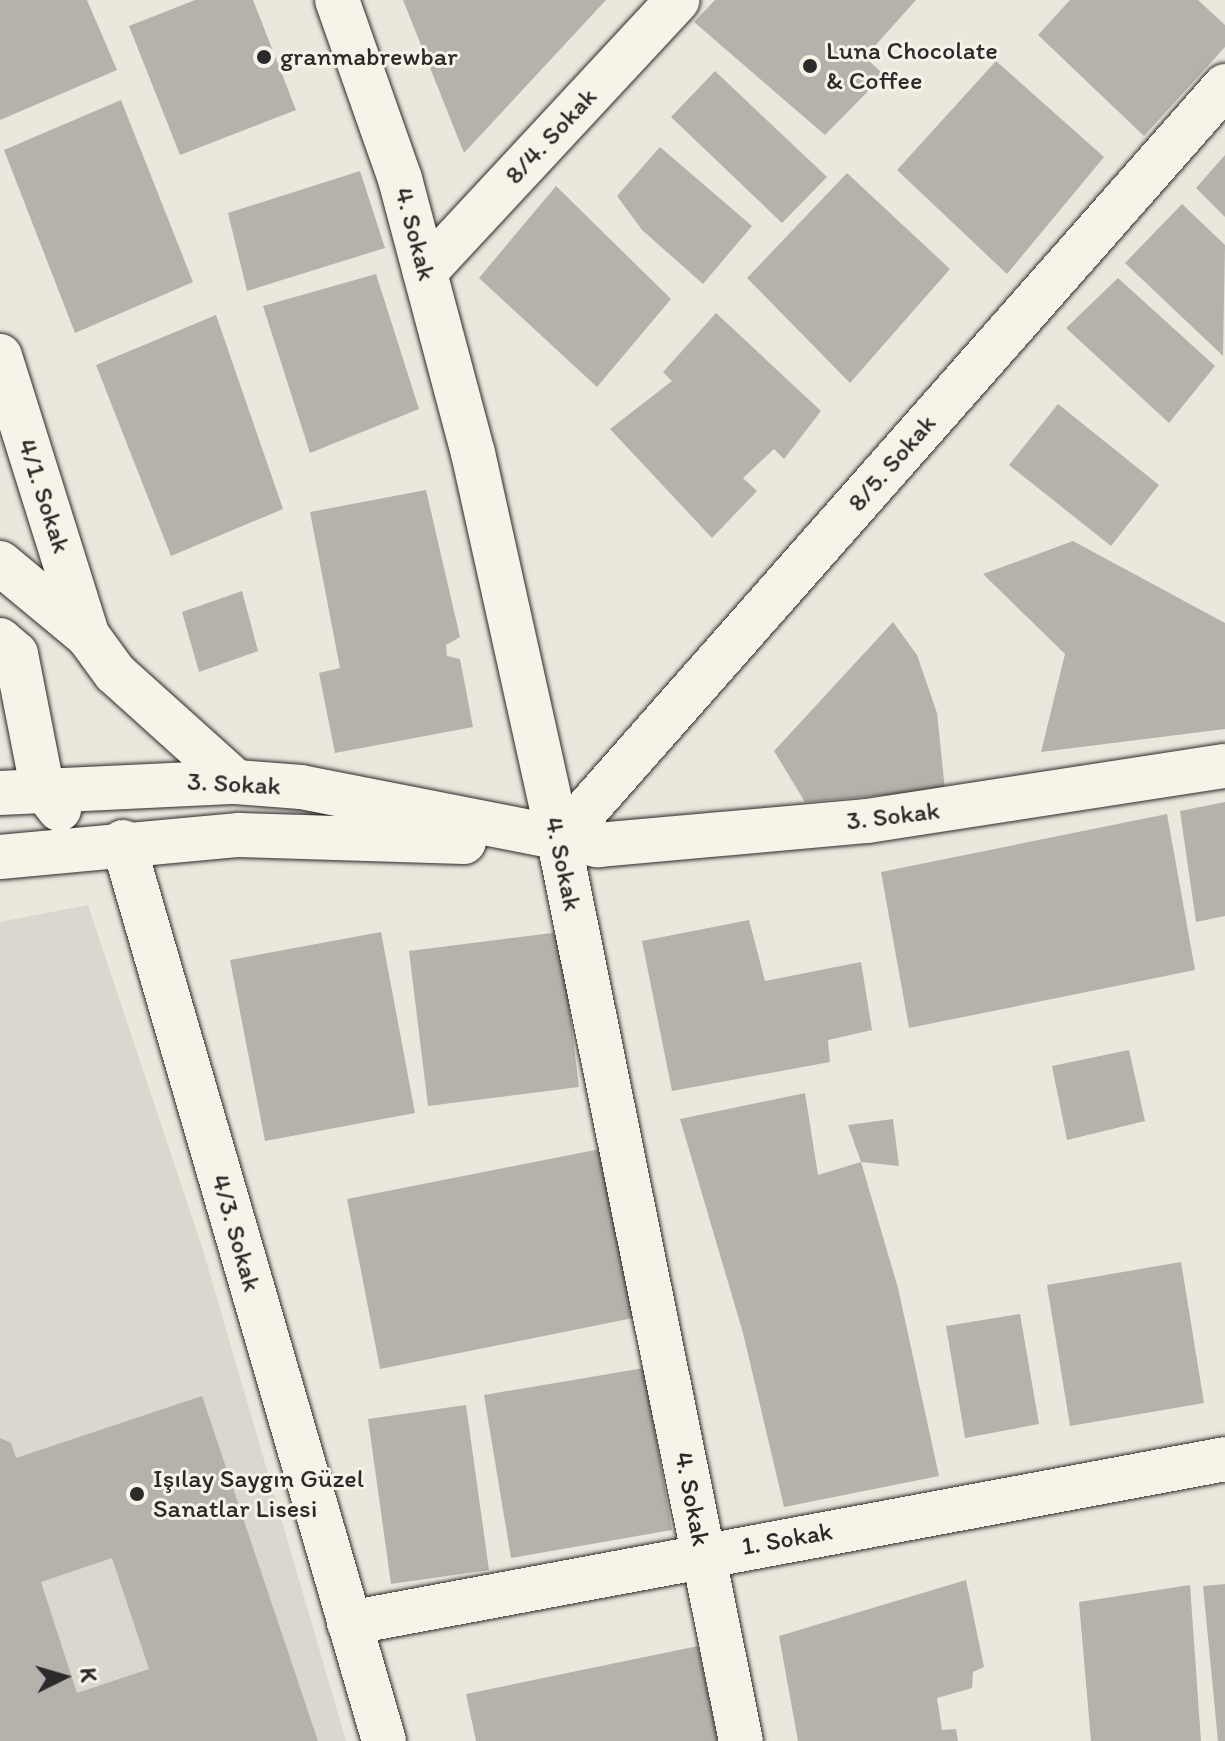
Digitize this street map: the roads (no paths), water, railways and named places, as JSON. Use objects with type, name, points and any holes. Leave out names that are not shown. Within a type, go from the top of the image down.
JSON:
[{"type":"street","name":"4. Sokak","points":[[337,0],[400,179],[473,453],[559,841],[741,1741]]},
{"type":"street","name":"8/4. Sokak","points":[[425,272],[678,0]]},
{"type":"street","name":"8/5. Sokak","points":[[559,841],[1225,86]]},
{"type":"street","name":"4/1. Sokak","points":[[0,356],[88,636]]},
{"type":"street","points":[[0,563],[88,636],[125,683],[236,782]]},
{"type":"street","points":[[0,640],[16,654],[21,790],[74,828],[123,842]]},
{"type":"street","name":"3. Sokak","points":[[0,857],[123,842],[239,835],[559,841],[598,845],[868,821],[1225,766]]},
{"type":"street","name":"3. Sokak","points":[[21,790],[236,782],[301,787],[559,841]]},
{"type":"street","name":"4/3. Sokak","points":[[123,842],[384,1741]]},
{"type":"street","name":"1. Sokak","points":[[349,1623],[1225,1459]]},
{"type":"place","name":"granmabrewbar","points":[[264,57]]},
{"type":"place","name":"Luna Chocolate & Coffee","points":[[810,66]]},
{"type":"place","name":"Işılay Saygın Güzel Sanatlar Lisesi","points":[[137,1494]]}]
